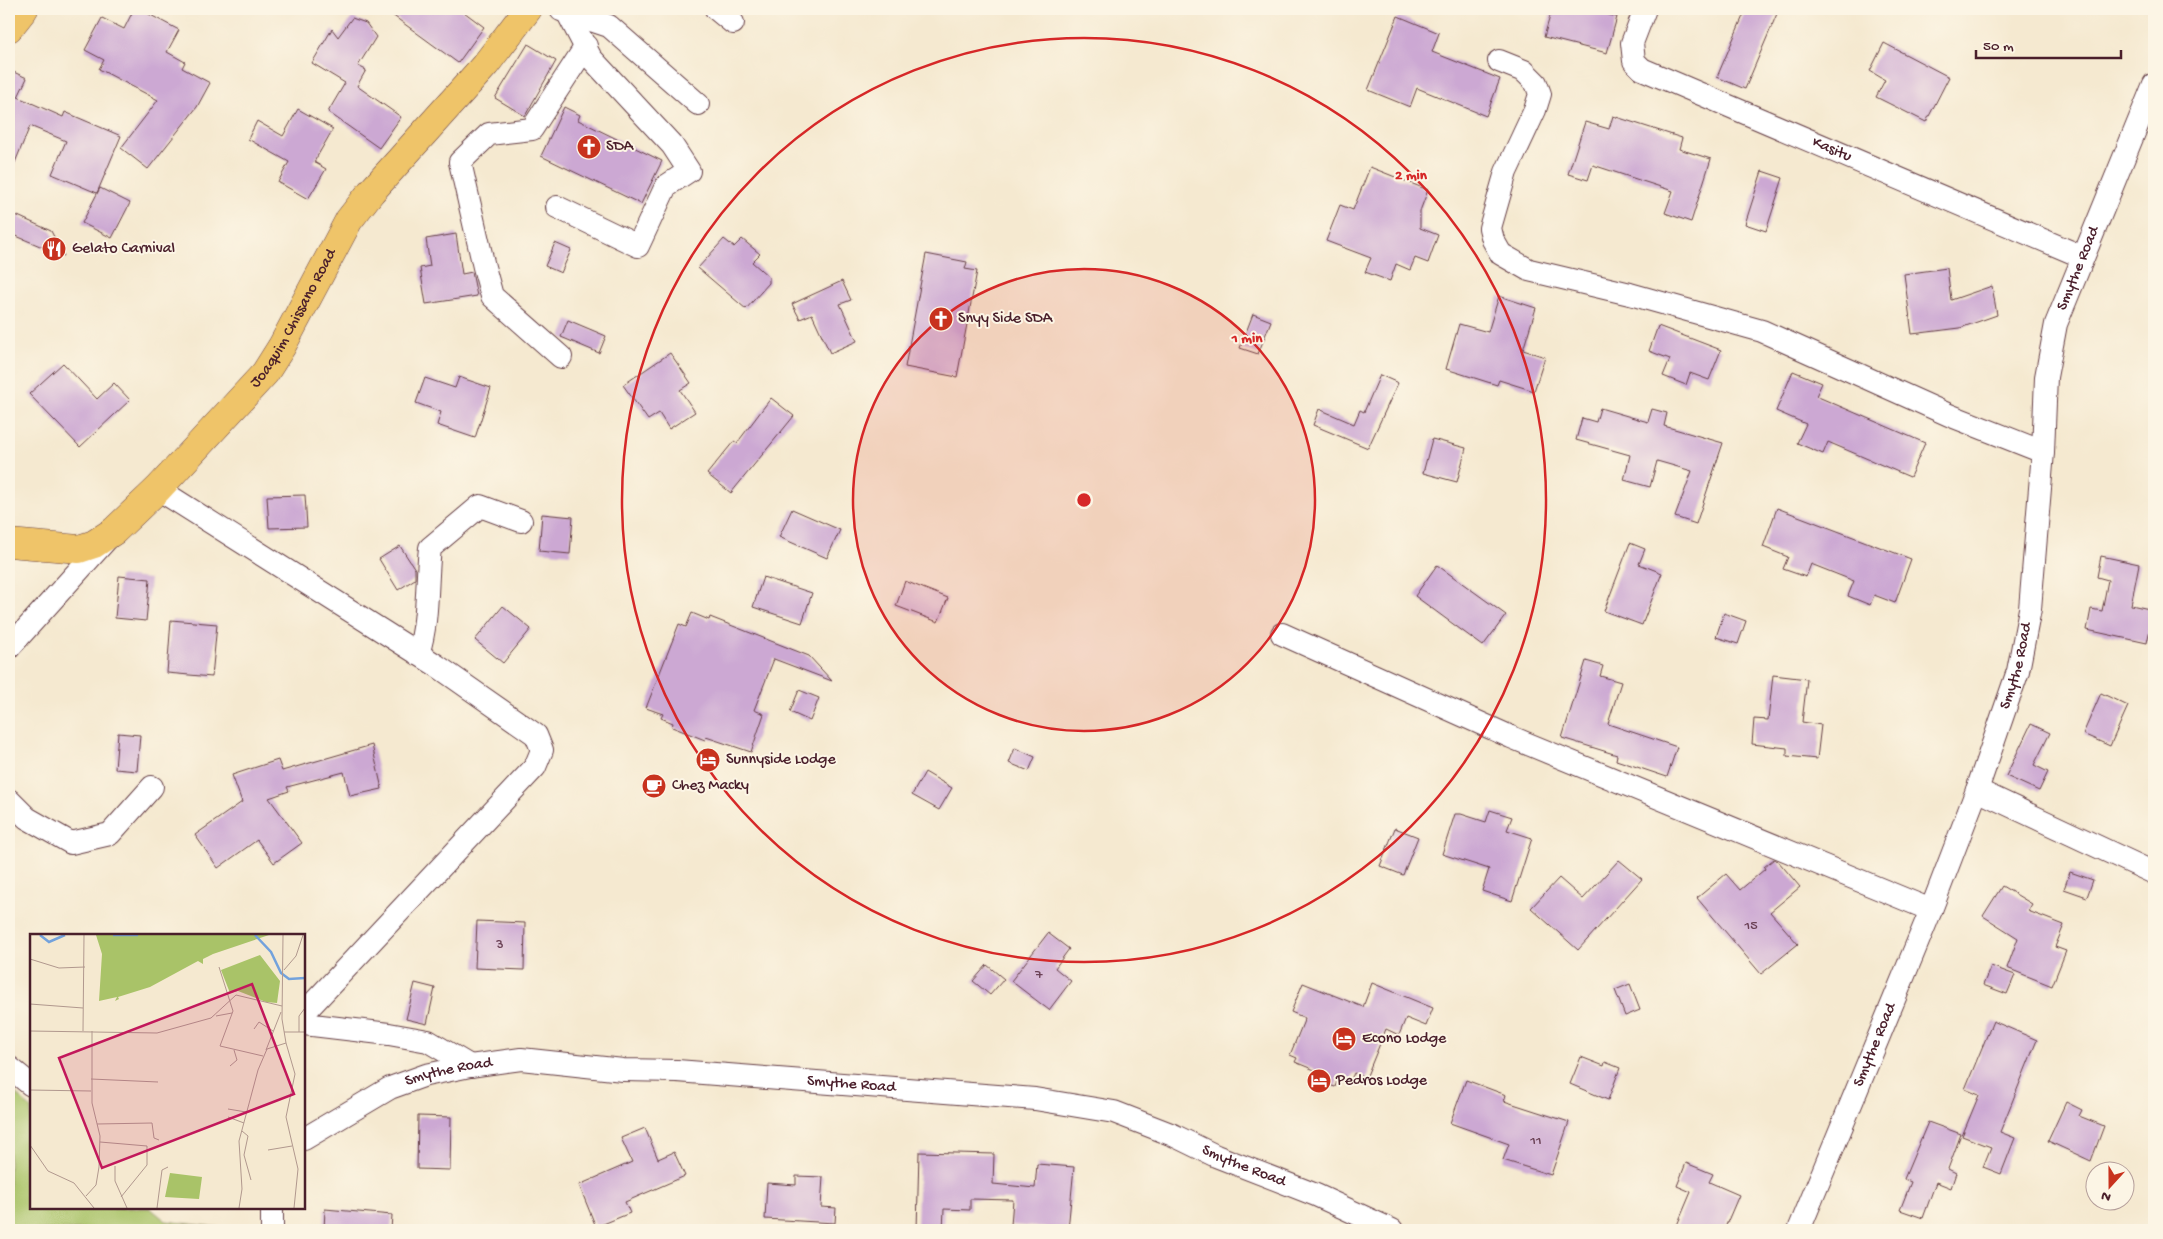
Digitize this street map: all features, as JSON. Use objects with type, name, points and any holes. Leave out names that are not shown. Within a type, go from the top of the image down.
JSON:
[{"type":"main road","points":[[9,28],[24,9]]},
{"type":"main road","name":"Joaquim Chissano Road","points":[[9,543],[79,549],[94,544],[114,531],[158,489],[265,373],[282,346],[349,220],[371,192],[486,64],[528,9]]},
{"type":"street","points":[[716,9],[733,23]]},
{"type":"street","name":"Kasitu","points":[[1645,9],[1632,43],[1634,61],[1642,69],[2083,257]]},
{"type":"street","points":[[557,207],[638,246],[666,186],[689,171],[672,145],[591,58],[586,46],[562,10]]},
{"type":"street","points":[[562,10],[609,26],[698,104]]},
{"type":"street","points":[[562,357],[492,296],[460,162],[489,134],[532,129],[586,46]]},
{"type":"street","points":[[1499,61],[1524,71],[1536,83],[1540,94],[1535,110],[1506,172],[1490,228],[1493,240],[1500,254],[1528,270],[1630,294],[1762,331],[1949,415],[2043,452]]},
{"type":"street","name":"Smythe Road","points":[[1799,1230],[1931,910],[1977,790],[2018,671],[2030,609],[2043,452],[2046,378],[2056,324],[2154,84]]},
{"type":"street","points":[[158,489],[418,654],[536,735],[542,750],[535,767],[305,1011]]},
{"type":"street","points":[[418,654],[424,637],[430,548],[480,506],[521,521]]},
{"type":"street","points":[[9,648],[114,531]]},
{"type":"street","points":[[1282,634],[1511,737],[1931,910]]},
{"type":"street","points":[[9,800],[27,818],[71,843],[110,834],[152,786]]},
{"type":"street","points":[[1977,790],[2154,873]]},
{"type":"street","points":[[305,1024],[389,1034],[428,1042],[470,1066]]},
{"type":"street","name":"Smythe Road","points":[[305,1138],[390,1088],[426,1075],[470,1066],[521,1059],[623,1070],[677,1071],[1035,1099],[1114,1112],[1173,1135],[1216,1156],[1316,1195],[1392,1230]]},
{"type":"street","points":[[9,1068],[30,1084]]},
{"type":"street","points":[[272,1209],[272,1230]]},
{"type":"green space","points":[[9,1086],[30,1108],[30,1209],[151,1209],[166,1221],[240,1230],[9,1230]]},
{"type":"building","points":[[134,9],[139,9],[179,30],[167,52],[185,62],[182,68],[210,83],[197,107],[148,169],[121,148],[158,100],[99,69],[104,60],[85,50],[102,18],[124,29]]},
{"type":"building","points":[[384,9],[460,9],[484,27],[458,63]]},
{"type":"building","points":[[1552,9],[1586,9],[1617,17],[1607,53],[1544,37]]},
{"type":"building","points":[[1746,9],[1779,9],[1745,89],[1717,77]]},
{"type":"building","points":[[1398,16],[1439,33],[1432,52],[1500,79],[1486,116],[1417,88],[1410,107],[1368,90]]},
{"type":"building","points":[[352,18],[366,23],[376,37],[358,66],[366,70],[357,86],[401,117],[379,148],[328,112],[345,83],[312,63],[332,29],[338,37]]},
{"type":"building","points":[[1884,43],[1949,77],[1926,122],[1876,97],[1885,80],[1870,71]]},
{"type":"building","points":[[528,44],[556,61],[525,116],[495,98]]},
{"type":"building","points":[[9,70],[27,78],[18,97],[63,117],[65,112],[121,136],[97,193],[52,174],[66,141],[30,126],[9,177]]},
{"type":"building","name":"SDA","points":[[564,107],[580,115],[578,120],[662,161],[641,204],[541,156]]},
{"type":"building","points":[[298,109],[333,129],[314,162],[326,169],[308,199],[278,182],[289,162],[248,139],[257,121],[283,136]]},
{"type":"building","points":[[1613,116],[1682,138],[1679,149],[1711,159],[1691,222],[1665,213],[1673,191],[1593,165],[1588,180],[1568,174],[1585,122],[1609,129]]},
{"type":"building","points":[[1370,167],[1428,190],[1420,211],[1420,228],[1438,235],[1428,263],[1415,258],[1410,270],[1396,264],[1390,281],[1365,272],[1371,258],[1326,241],[1340,205],[1353,210]]},
{"type":"building","points":[[1762,171],[1783,178],[1766,231],[1745,224]]},
{"type":"building","points":[[100,188],[130,203],[112,238],[82,223]]},
{"type":"building","name":"Gelato Carnival","points":[[9,212],[51,231],[64,256],[9,233]]},
{"type":"building","points":[[456,234],[462,274],[472,272],[477,296],[426,304],[420,268],[430,266],[426,239]]},
{"type":"building","points":[[724,239],[734,247],[742,239],[760,254],[752,262],[769,277],[769,283],[746,309],[698,268]]},
{"type":"building","points":[[555,243],[571,250],[561,273],[545,266]]},
{"type":"building","name":"Snyy Side SDA","points":[[926,254],[967,262],[965,269],[977,271],[957,377],[905,367]]},
{"type":"building","points":[[1947,268],[1951,300],[1992,286],[1997,315],[1960,328],[1912,334],[1904,274]]},
{"type":"building","points":[[842,281],[851,300],[840,304],[857,341],[830,353],[812,314],[800,319],[792,304]]},
{"type":"building","points":[[1499,296],[1536,308],[1523,350],[1545,357],[1534,391],[1499,380],[1497,385],[1446,369],[1459,324],[1488,332]]},
{"type":"building","points":[[1253,314],[1271,321],[1258,354],[1240,348]]},
{"type":"building","points":[[568,320],[606,336],[599,353],[561,337]]},
{"type":"building","points":[[1658,326],[1721,350],[1709,380],[1690,373],[1686,385],[1663,376],[1670,359],[1649,351]]},
{"type":"building","points":[[670,353],[691,383],[680,390],[695,412],[669,429],[659,413],[648,420],[623,385]]},
{"type":"building","points":[[63,363],[97,399],[114,383],[130,400],[80,447],[29,394]]},
{"type":"building","points":[[1793,371],[1822,383],[1816,396],[1925,443],[1910,477],[1828,442],[1823,454],[1797,443],[1806,424],[1776,411]]},
{"type":"building","points":[[1380,375],[1398,383],[1368,448],[1313,425],[1319,409],[1354,424],[1360,410],[1364,412]]},
{"type":"building","points":[[459,377],[491,388],[475,438],[437,425],[441,412],[416,403],[425,378],[455,388]]},
{"type":"building","points":[[771,398],[794,416],[731,493],[707,474],[734,441],[737,443]]},
{"type":"building","points":[[1600,408],[1648,422],[1652,409],[1667,413],[1664,426],[1723,443],[1696,524],[1675,517],[1692,471],[1657,461],[1650,487],[1624,480],[1630,455],[1576,440],[1582,418],[1596,422]]},
{"type":"building","points":[[1432,439],[1466,448],[1457,482],[1423,473]]},
{"type":"building","points":[[305,495],[307,527],[269,528],[267,496]]},
{"type":"building","points":[[1777,508],[1911,559],[1895,603],[1874,595],[1870,605],[1848,596],[1854,581],[1811,564],[1806,577],[1783,569],[1788,557],[1763,547]]},
{"type":"building","points":[[792,509],[840,530],[827,558],[779,537]]},
{"type":"building","points":[[542,514],[573,517],[570,554],[539,551]]},
{"type":"building","points":[[1630,543],[1645,549],[1639,564],[1662,573],[1642,625],[1604,611]]},
{"type":"building","points":[[400,546],[415,569],[415,579],[398,590],[379,559]]},
{"type":"building","points":[[2101,556],[2139,564],[2131,605],[2154,610],[2147,643],[2087,630],[2091,609],[2102,611],[2108,580],[2097,577]]},
{"type":"building","points":[[1437,565],[1506,615],[1483,646],[1415,596]]},
{"type":"building","points":[[119,576],[150,579],[146,621],[115,618]]},
{"type":"building","points":[[763,577],[812,593],[802,623],[753,607]]},
{"type":"building","points":[[905,581],[948,598],[938,622],[896,606]]},
{"type":"building","points":[[503,606],[531,629],[503,663],[475,640]]},
{"type":"building","points":[[692,613],[709,620],[710,617],[809,656],[832,681],[774,659],[754,710],[764,714],[751,752],[706,737],[705,740],[672,727],[673,723],[661,718],[663,714],[646,708],[679,624],[686,627]]},
{"type":"building","points":[[1724,613],[1746,621],[1738,644],[1716,637]]},
{"type":"building","points":[[171,620],[217,624],[212,677],[167,673]]},
{"type":"building","points":[[1586,661],[1603,666],[1600,676],[1621,682],[1608,724],[1677,747],[1667,777],[1616,760],[1617,755],[1562,738]]},
{"type":"building","points":[[1773,675],[1807,679],[1802,722],[1821,725],[1817,759],[1787,756],[1787,748],[1752,744],[1754,719],[1768,720]]},
{"type":"building","points":[[799,690],[819,698],[810,721],[790,712]]},
{"type":"building","points":[[2101,693],[2128,706],[2110,746],[2083,734]]},
{"type":"building","points":[[2031,724],[2050,733],[2034,765],[2048,772],[2039,791],[2006,776]]},
{"type":"building","points":[[118,733],[140,735],[137,771],[115,769]]},
{"type":"building","points":[[372,745],[382,789],[350,796],[344,772],[287,787],[289,791],[269,798],[302,843],[274,863],[257,840],[218,868],[195,835],[242,802],[232,775],[278,760],[282,771]]},
{"type":"building","points":[[1015,748],[1035,757],[1029,771],[1009,763]]},
{"type":"building","points":[[925,772],[952,788],[939,810],[912,795]]},
{"type":"building","points":[[1490,810],[1512,817],[1507,830],[1532,838],[1512,901],[1482,891],[1489,869],[1442,854],[1455,814],[1486,822]]},
{"type":"building","points":[[1395,828],[1418,837],[1403,875],[1380,866]]},
{"type":"building","points":[[1774,859],[1778,861],[1800,887],[1770,912],[1798,944],[1761,974],[1697,898],[1726,874],[1740,890]]},
{"type":"building","points":[[1619,860],[1642,879],[1578,950],[1531,908],[1559,878],[1583,899]]},
{"type":"building","points":[[2070,872],[2093,880],[2087,897],[2064,889]]},
{"type":"building","points":[[2002,886],[2032,904],[2028,911],[2064,925],[2055,947],[2066,951],[2052,986],[2007,968],[2018,938],[1983,916]]},
{"type":"building","points":[[477,921],[525,923],[524,970],[475,968]]},
{"type":"building","points":[[1048,933],[1069,949],[1055,968],[1071,981],[1049,1010],[1011,981]]},
{"type":"building","points":[[987,965],[1004,979],[990,995],[973,981]]},
{"type":"building","points":[[1991,966],[2015,975],[2007,994],[1983,985]]},
{"type":"building","points":[[415,983],[435,988],[427,1024],[406,1019]]},
{"type":"building","name":"Econo Lodge","points":[[1303,983],[1363,1007],[1372,983],[1433,1008],[1426,1026],[1406,1018],[1399,1035],[1386,1029],[1366,1078],[1354,1073],[1349,1084],[1338,1079],[1335,1087],[1319,1081],[1322,1073],[1295,1062],[1297,1058],[1290,1055],[1305,1018],[1291,1012]]},
{"type":"building","points":[[1630,984],[1640,1010],[1625,1016],[1615,990]]},
{"type":"building","points":[[1993,1021],[2037,1040],[2000,1132],[2015,1138],[2001,1174],[1983,1167],[1991,1147],[1962,1136],[1979,1095],[1965,1089]]},
{"type":"building","points":[[1581,1057],[1604,1066],[1605,1062],[1620,1068],[1608,1100],[1570,1084]]},
{"type":"building","points":[[1466,1080],[1506,1095],[1504,1101],[1569,1122],[1551,1175],[1503,1160],[1509,1144],[1450,1123]]},
{"type":"building","points":[[2066,1102],[2082,1110],[2079,1116],[2104,1126],[2091,1161],[2048,1141]]},
{"type":"building","points":[[418,1116],[451,1117],[450,1170],[417,1169]]},
{"type":"building","points":[[1928,1122],[1961,1134],[1948,1169],[1956,1173],[1951,1188],[1936,1182],[1923,1218],[1900,1210],[1911,1182],[1904,1179]]},
{"type":"building","points":[[645,1128],[658,1159],[674,1152],[685,1176],[625,1202],[630,1213],[596,1227],[579,1185],[632,1162],[621,1138]]},
{"type":"building","points":[[919,1152],[994,1154],[993,1184],[1035,1188],[1037,1164],[1074,1167],[1068,1230],[1011,1225],[1013,1200],[970,1199],[970,1210],[944,1209],[943,1230],[917,1230]]},
{"type":"building","points":[[1686,1163],[1713,1174],[1709,1182],[1739,1195],[1724,1230],[1675,1230],[1691,1192],[1677,1186]]},
{"type":"building","points":[[796,1176],[823,1177],[821,1207],[836,1208],[835,1223],[765,1219],[767,1183],[796,1185]]},
{"type":"building","points":[[325,1209],[392,1215],[391,1230],[324,1230]]},
{"type":"place","name":"SDA","points":[[589,147]]},
{"type":"place","name":"Gelato Carnival","points":[[54,249]]},
{"type":"place","name":"Snyy Side SDA","points":[[941,319]]},
{"type":"place","name":"Sunnyside Lodge","points":[[708,760]]},
{"type":"place","name":"Chez Macky","points":[[654,786]]},
{"type":"place","name":"Econo Lodge","points":[[1344,1039]]},
{"type":"place","name":"Pedros Lodge","points":[[1319,1081]]}]
